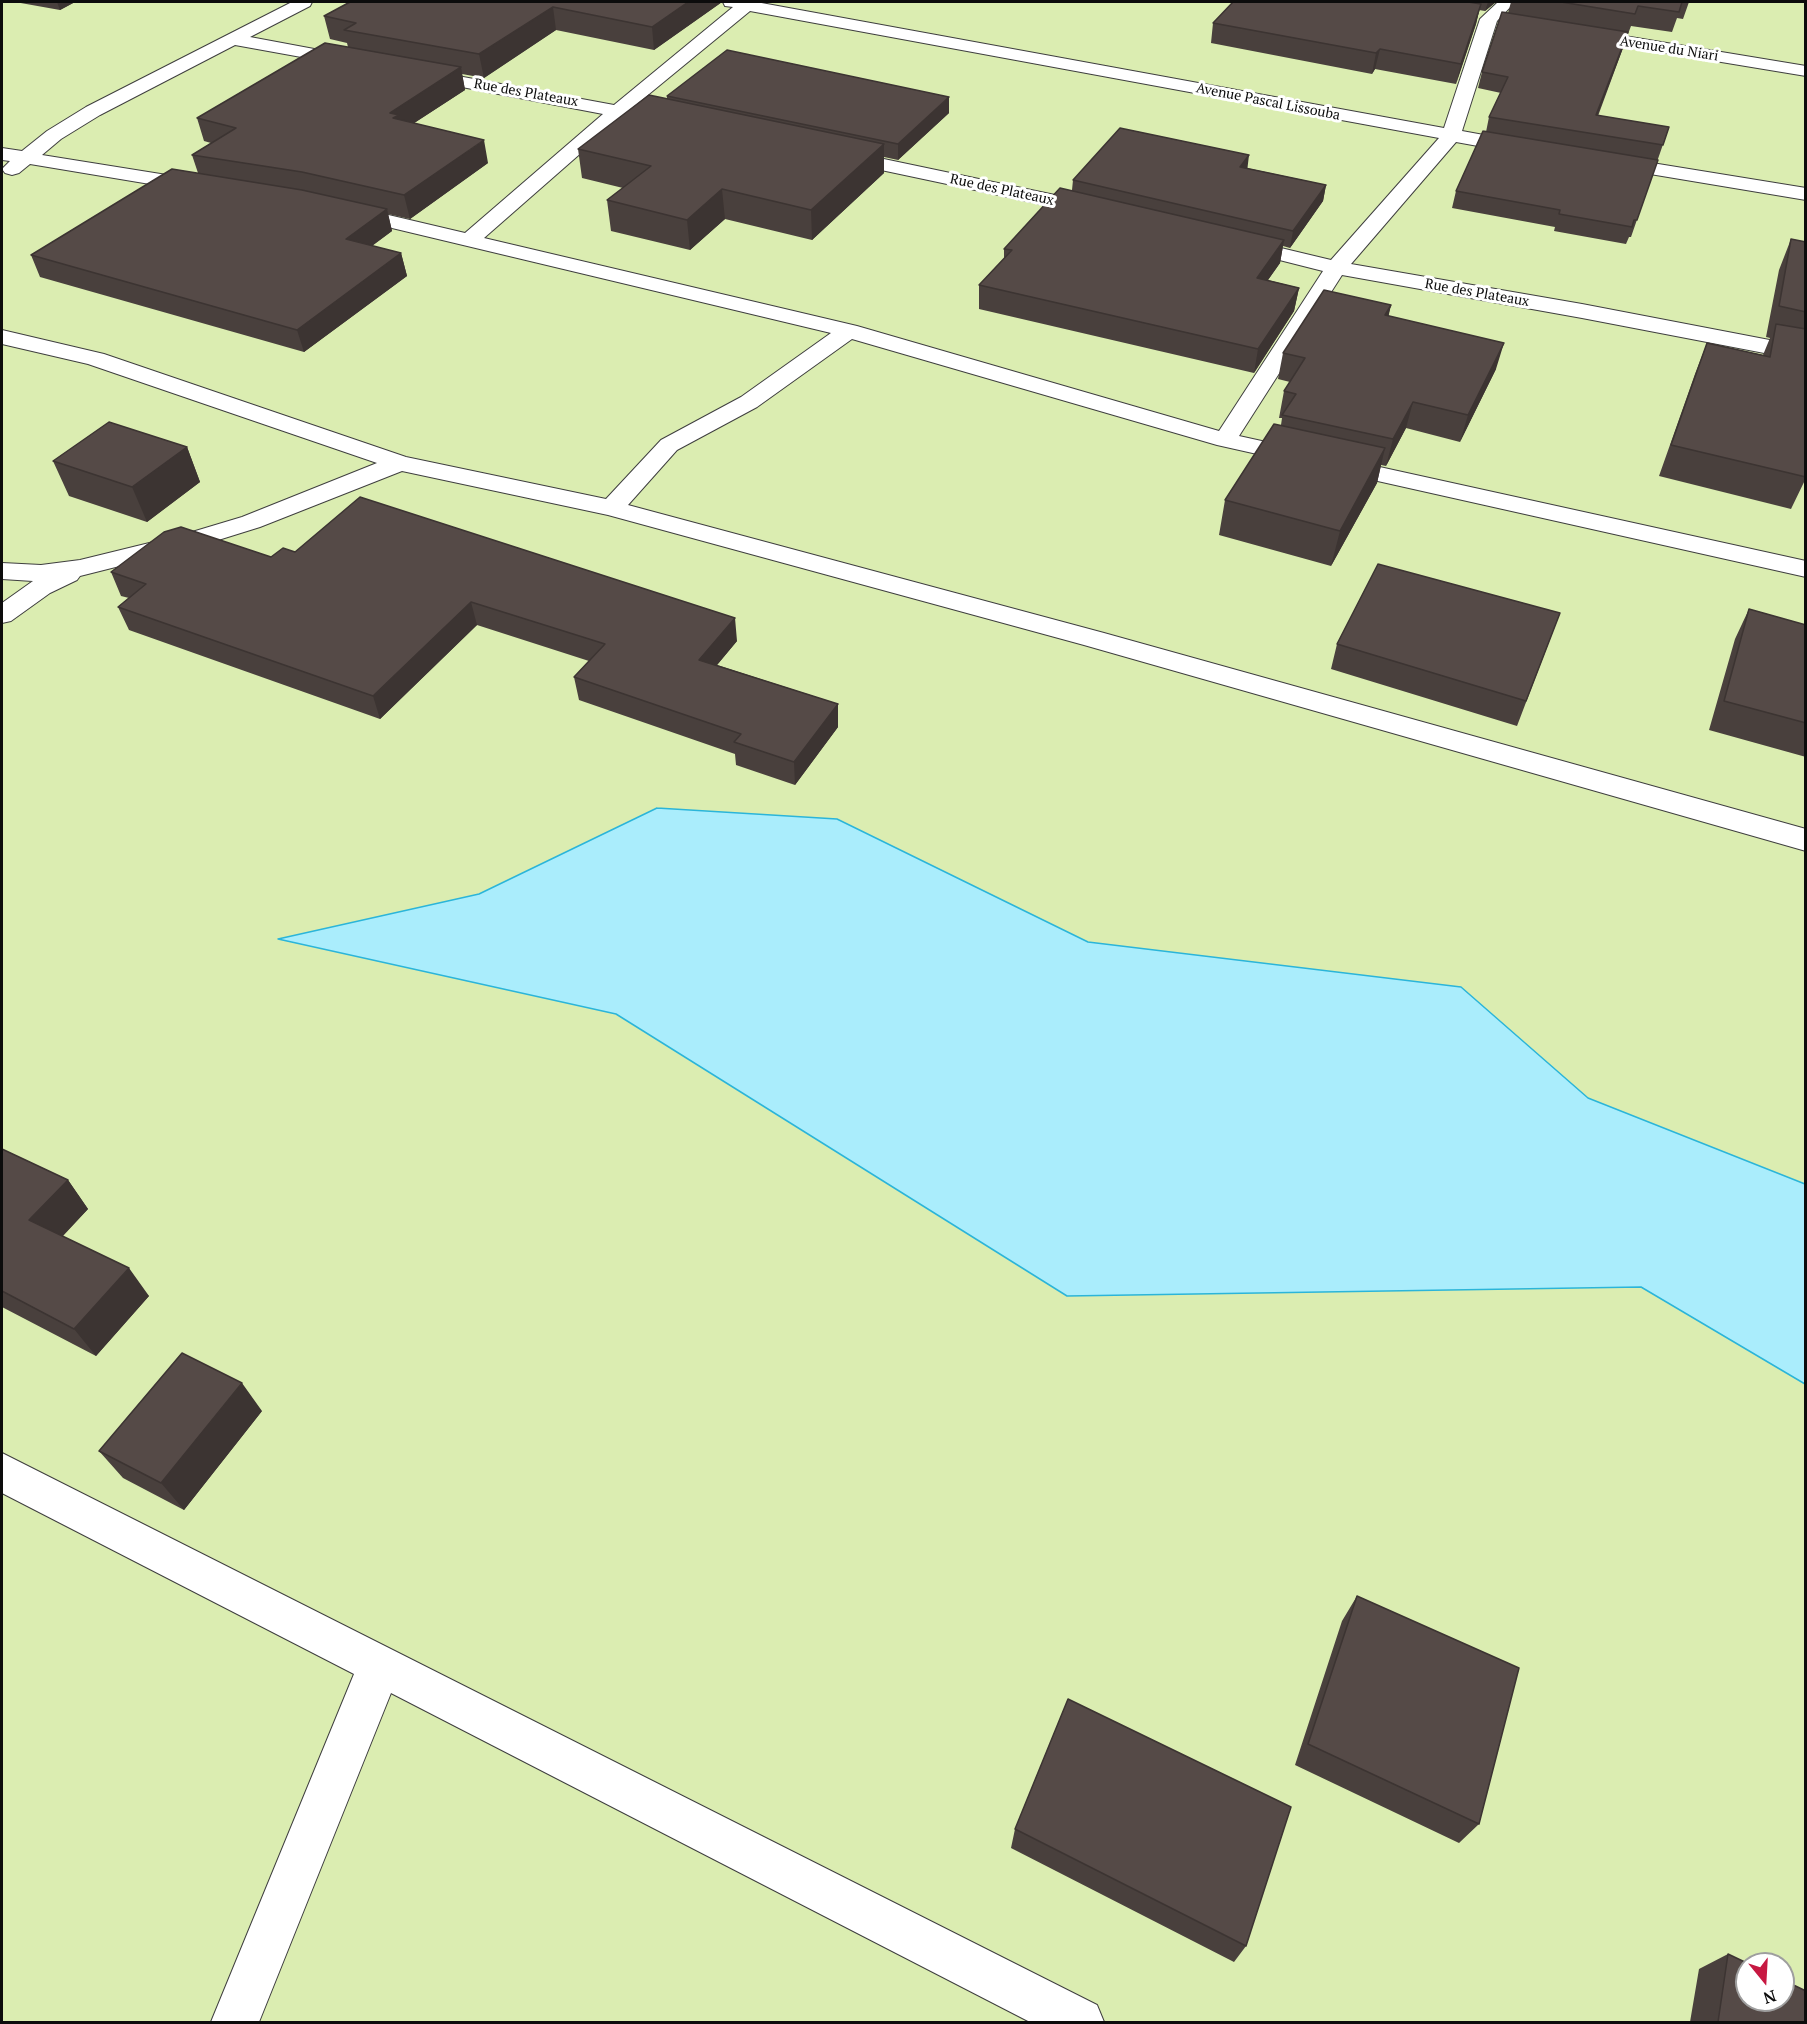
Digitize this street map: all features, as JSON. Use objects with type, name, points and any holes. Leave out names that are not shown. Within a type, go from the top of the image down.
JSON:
[{"type":"street","points":[[2,178],[12,157],[93,111],[304,2]]},
{"type":"street","points":[[1225,440],[1336,268],[1451,136],[1489,19],[1507,2]]},
{"type":"street","points":[[469,240],[739,3]]},
{"type":"street","name":"Avenue Pascal Lissouba","points":[[739,3],[1545,152]]},
{"type":"street","points":[[1467,15],[1512,23]]},
{"type":"street","name":"Avenue du Niari","points":[[1559,31],[1806,71]]},
{"type":"street","points":[[233,39],[374,65]]},
{"type":"street","name":"Rue des Plateaux","points":[[397,69],[688,124]]},
{"type":"street","name":"Rue des Plateaux","points":[[825,153],[1110,214]]},
{"type":"street","points":[[12,157],[217,189]]},
{"type":"street","points":[[1593,159],[1806,194]]},
{"type":"street","points":[[320,205],[849,331],[1225,440],[1806,569]]},
{"type":"street","name":"Rue des Plateaux","points":[[1223,241],[1336,268],[1582,311],[1806,354]]},
{"type":"street","points":[[612,508],[669,445],[749,402],[849,331]]},
{"type":"street","points":[[2,337],[96,359],[400,463],[612,508],[1094,639],[1806,840]]},
{"type":"street","points":[[2,571],[41,573],[80,568],[190,541],[251,522],[400,463]]},
{"type":"street","points":[[2,615],[41,587],[80,568]]},
{"type":"street","points":[[2,1472],[1080,2022]]},
{"type":"street","points":[[235,2022],[380,1665]]},
{"type":"green space","points":[[2,2],[1805,2],[1805,2022],[2,2022]]},
{"type":"water","points":[[657,808],[837,819],[1088,942],[1461,987],[1588,1098],[1805,1184],[1805,1384],[1641,1287],[1067,1296],[616,1014],[278,939],[479,894]]},
{"type":"building","points":[[350,2],[688,2],[652,27],[553,7],[479,54],[344,30],[356,23],[324,16]]},
{"type":"building","points":[[1233,2],[1468,2],[1481,4],[1461,64],[1380,49],[1376,53],[1213,23]]},
{"type":"building","points":[[1561,2],[1682,2],[1679,12],[1638,6],[1635,14]]},
{"type":"building","points":[[1502,12],[1628,32],[1596,115],[1669,127],[1663,145],[1489,117],[1508,77],[1482,72]]},
{"type":"building","points":[[325,43],[461,67],[390,113],[399,115],[393,118],[484,140],[404,195],[302,172],[192,155],[236,128],[197,118]]},
{"type":"building","points":[[727,50],[949,97],[898,144],[667,96]]},
{"type":"building","points":[[649,95],[884,144],[811,210],[722,189],[687,220],[607,200],[651,166],[578,149]]},
{"type":"building","points":[[1120,128],[1249,155],[1240,167],[1326,185],[1293,231],[1073,180]]},
{"type":"building","points":[[1483,131],[1658,160],[1637,220],[1634,220],[1632,227],[1559,214],[1560,210],[1456,191]]},
{"type":"building","points":[[172,169],[302,190],[387,209],[346,239],[401,253],[297,330],[31,255]]},
{"type":"building","points":[[1060,188],[1284,240],[1257,278],[1299,288],[1258,349],[979,285],[1012,250],[1004,249]]},
{"type":"building","points":[[1791,239],[1806,242],[1806,312],[1779,306]]},
{"type":"building","points":[[1324,290],[1391,305],[1385,315],[1504,343],[1468,415],[1413,402],[1393,439],[1282,415],[1296,394],[1284,391],[1305,358],[1283,353]]},
{"type":"building","points":[[1776,324],[1806,329],[1806,477],[1671,445],[1707,343],[1770,357]]},
{"type":"building","points":[[109,422],[187,447],[132,487],[53,461]]},
{"type":"building","points":[[1274,424],[1385,448],[1340,531],[1225,500]]},
{"type":"building","points":[[360,497],[735,618],[699,660],[838,704],[794,762],[734,742],[741,734],[574,677],[605,644],[471,602],[373,696],[118,607],[146,584],[111,572],[164,532],[181,527],[271,557],[283,548],[295,552]]},
{"type":"building","points":[[1378,564],[1560,613],[1526,701],[1337,644]]},
{"type":"building","points":[[1749,609],[1806,625],[1806,723],[1724,701]]},
{"type":"building","points":[[2,1149],[68,1180],[29,1220],[129,1268],[74,1329],[2,1291]]},
{"type":"building","points":[[182,1353],[242,1383],[161,1483],[99,1451]]},
{"type":"building","points":[[1357,1596],[1519,1668],[1479,1824],[1308,1744]]},
{"type":"building","points":[[1068,1699],[1291,1807],[1246,1946],[1015,1829]]},
{"type":"building","points":[[1728,1954],[1735,1957],[1735,2012],[1795,2012],[1795,1986],[1806,1991],[1806,2022],[1718,2022]]}]
